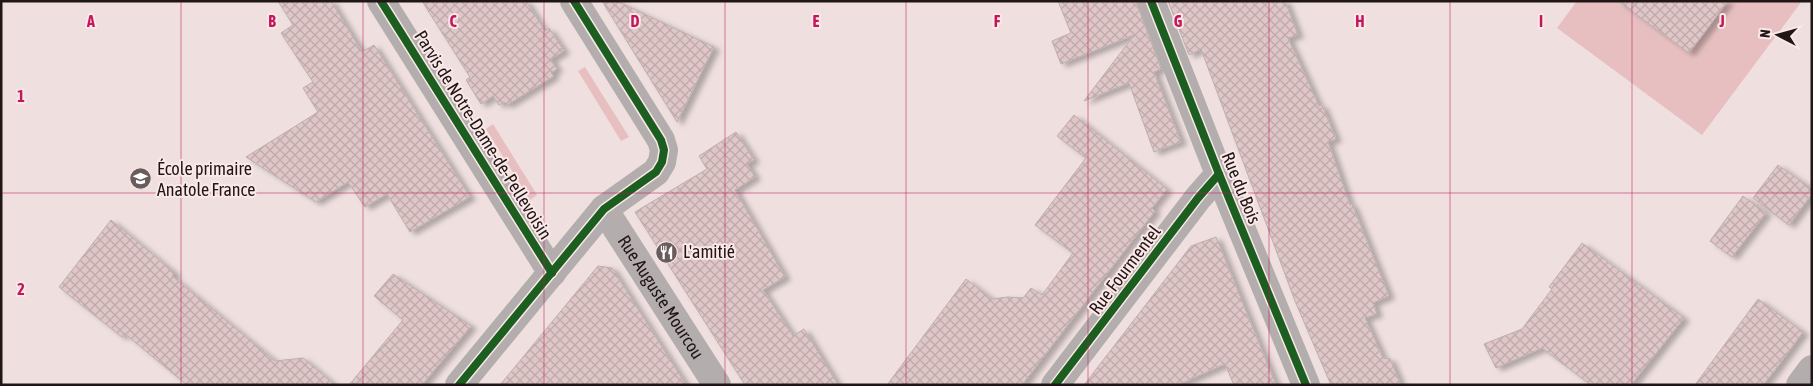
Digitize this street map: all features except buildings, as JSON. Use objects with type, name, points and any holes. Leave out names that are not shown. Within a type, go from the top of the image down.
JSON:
[{"type":"street","name":"Parvis de Notre-Dame-de-Pellevoisin","points":[[381,1],[552,273],[604,209],[656,172],[662,162],[664,150],[661,140],[574,1]]},
{"type":"street","name":"Rue du Bois","points":[[1151,1],[1219,174],[1306,385]]},
{"type":"street","name":"Rue Fourmentel","points":[[1055,385],[1198,198],[1219,174]]},
{"type":"street","name":"Rue Auguste Mourcou","points":[[604,209],[717,385]]},
{"type":"street","points":[[459,385],[552,273]]},
{"type":"street","points":[[1800,385],[1812,369]]},
{"type":"shaded area","points":[[1577,1],[1618,1],[1689,53],[1728,1],[1802,1],[1702,135],[1557,28]]},
{"type":"shaded area","points":[[585,67],[629,137],[621,141],[578,71]]},
{"type":"shaded area","points":[[493,124],[537,195],[530,200],[486,129]]},
{"type":"cycle path","points":[[381,1],[552,273]]},
{"type":"cycle path","points":[[459,385],[604,209],[656,172],[662,162],[664,150],[661,140],[574,1]]},
{"type":"cycle path","points":[[1151,1],[1219,174],[1306,385]]},
{"type":"cycle path","points":[[1055,385],[1198,198],[1219,174]]},
{"type":"place","name":"École primaire Anatole France","points":[[141,179]]},
{"type":"place","name":"L'amitié","points":[[667,252]]}]
